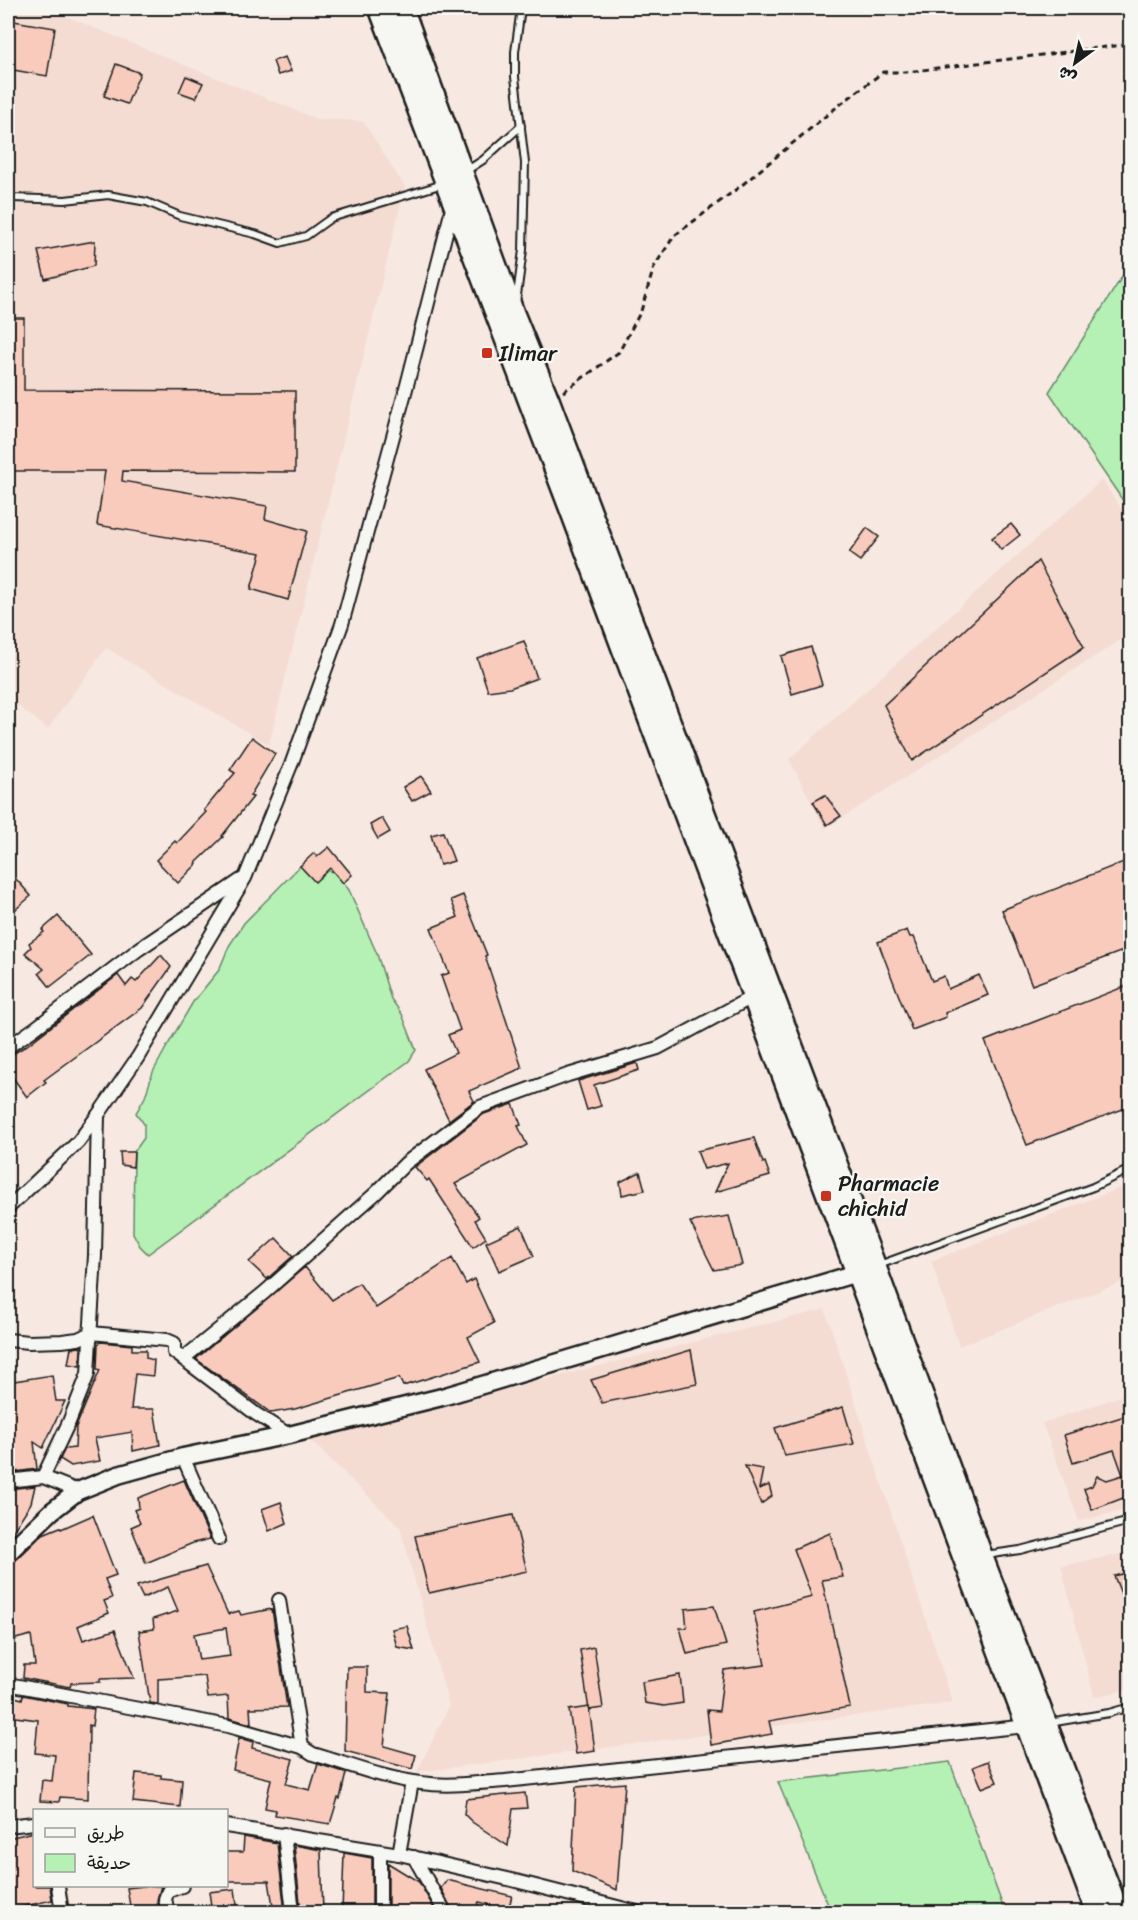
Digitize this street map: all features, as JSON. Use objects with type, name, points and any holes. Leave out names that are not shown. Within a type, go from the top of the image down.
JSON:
[{"type":"highway","points":[[380,8],[454,186],[514,316],[549,402],[866,1270],[1037,1725],[1118,1912]]},
{"type":"highway","points":[[402,8],[454,186],[754,996],[981,1555],[1097,1912]]},
{"type":"street","points":[[8,1209],[78,1142],[98,1115],[138,1057],[245,878],[291,765],[342,624],[407,385],[454,186]]},
{"type":"street","points":[[8,1047],[139,949],[245,878]]},
{"type":"street","points":[[184,1358],[273,1284],[376,1193],[406,1163],[480,1107],[568,1075],[658,1048],[754,996]]},
{"type":"street","points":[[43,1477],[69,1422],[88,1374],[95,1255],[98,1115]]},
{"type":"street","points":[[8,1553],[52,1511],[78,1491],[118,1475],[183,1457],[289,1435],[442,1397],[866,1270]]},
{"type":"street","points":[[8,1340],[62,1341],[78,1339],[91,1333],[174,1342],[174,1352],[256,1414],[289,1435]]},
{"type":"street","points":[[183,1457],[219,1539]]},
{"type":"street","points":[[8,1480],[43,1477],[78,1491]]},
{"type":"street","points":[[279,1600],[302,1747]]},
{"type":"street","points":[[8,1684],[228,1726],[302,1747],[313,1754],[412,1782],[446,1784],[504,1781],[1037,1725]]},
{"type":"street","points":[[399,1854],[412,1782]]},
{"type":"street","points":[[8,1826],[33,1823]]},
{"type":"street","points":[[228,1826],[414,1857],[637,1912]]},
{"type":"street","points":[[284,1834],[293,1912]]},
{"type":"street","points":[[380,1852],[380,1912]]},
{"type":"street","points":[[414,1857],[445,1912]]},
{"type":"street","points":[[58,1887],[62,1912]]},
{"type":"street","points":[[168,1912],[165,1899],[168,1891],[179,1887]]},
{"type":"lane","points":[[514,316],[523,250],[525,163],[515,77],[515,52],[521,8]]},
{"type":"lane","points":[[8,195],[14,198],[65,200],[108,195],[147,202],[180,216],[255,234],[280,243],[306,236],[331,218],[454,186],[521,126]]},
{"type":"lane","points":[[866,1270],[1093,1187],[1131,1169]]},
{"type":"lane","points":[[981,1555],[1020,1550],[1131,1521]]},
{"type":"lane","points":[[1037,1725],[1131,1707]]},
{"type":"path","points":[[549,402],[619,352],[641,311],[654,267],[675,236],[883,72],[906,72],[1131,45]]},
{"type":"shaded area","points":[[8,8],[46,8],[317,119],[363,121],[405,187],[269,745],[106,648],[48,729],[8,698]]},
{"type":"shaded area","points":[[1102,480],[1130,521],[1130,634],[825,829],[789,759]]},
{"type":"shaded area","points":[[1130,1184],[1130,1279],[959,1346],[931,1261]]},
{"type":"shaded area","points":[[825,1309],[953,1703],[417,1772],[449,1706],[400,1527],[309,1439]]},
{"type":"shaded area","points":[[1130,1393],[1130,1509],[1079,1521],[1042,1423]]},
{"type":"shaded area","points":[[1130,1552],[1130,1689],[1094,1697],[1061,1566]]},
{"type":"green space","points":[[1130,264],[1130,511],[1049,392]]},
{"type":"green space","points":[[300,866],[334,872],[349,890],[377,954],[391,999],[402,1014],[416,1050],[409,1061],[148,1254],[140,1246],[133,1233],[134,1152],[144,1138],[144,1124],[136,1113],[166,1048],[193,1002],[219,970],[229,946],[244,923]]},
{"type":"green space","points":[[950,1762],[1005,1912],[831,1912],[778,1782]]},
{"type":"building","points":[[8,20],[55,28],[47,76],[8,69]]},
{"type":"building","points":[[285,57],[291,71],[278,75],[273,61]]},
{"type":"building","points":[[116,64],[140,73],[127,104],[104,96]]},
{"type":"building","points":[[186,76],[203,83],[196,98],[179,92]]},
{"type":"building","points":[[95,241],[94,266],[45,279],[38,251]]},
{"type":"building","points":[[8,318],[24,318],[24,390],[295,391],[295,472],[123,471],[122,481],[267,506],[265,519],[307,531],[288,600],[251,589],[261,553],[97,525],[105,471],[8,471]]},
{"type":"building","points":[[1011,524],[1020,535],[1001,550],[992,538]]},
{"type":"building","points":[[867,528],[879,537],[860,561],[849,553]]},
{"type":"building","points":[[1038,561],[1084,647],[912,761],[884,705]]},
{"type":"building","points":[[524,641],[537,678],[510,688],[488,691],[477,658]]},
{"type":"building","points":[[811,647],[822,685],[792,694],[781,656]]},
{"type":"building","points":[[252,737],[275,754],[250,796],[253,797],[223,837],[178,883],[156,860],[175,841],[177,843],[206,812],[204,810],[235,773],[230,770]]},
{"type":"building","points":[[421,776],[431,791],[412,801],[403,787]]},
{"type":"building","points":[[825,795],[841,816],[827,825],[813,802]]},
{"type":"building","points":[[382,818],[390,832],[378,839],[370,825]]},
{"type":"building","points":[[443,832],[454,861],[440,865],[431,835]]},
{"type":"building","points":[[329,847],[352,875],[343,883],[330,868],[315,882],[300,866],[314,853],[317,857]]},
{"type":"building","points":[[1131,859],[1131,948],[1032,985],[1002,910]]},
{"type":"building","points":[[16,879],[31,896],[16,909],[8,900],[8,886]]},
{"type":"building","points":[[463,895],[487,955],[485,956],[522,1068],[469,1091],[474,1101],[449,1120],[424,1069],[456,1053],[448,1035],[460,1030],[441,976],[449,973],[431,928],[458,917],[451,900]]},
{"type":"building","points":[[58,916],[91,955],[50,987],[39,973],[44,969],[25,953],[31,947],[29,943],[44,932],[42,930]]},
{"type":"building","points":[[907,930],[910,937],[914,937],[932,981],[944,976],[948,989],[979,975],[988,995],[945,1013],[946,1017],[912,1030],[878,942]]},
{"type":"building","points":[[161,955],[171,967],[142,1008],[44,1080],[46,1082],[27,1097],[8,1071],[8,1057],[26,1046],[118,975],[126,986],[132,979],[136,982]]},
{"type":"building","points":[[1131,984],[1131,1106],[1027,1145],[985,1041]]},
{"type":"building","points":[[637,1063],[639,1070],[594,1085],[601,1106],[587,1110],[578,1081]]},
{"type":"building","points":[[513,1104],[521,1125],[518,1126],[527,1145],[455,1184],[479,1217],[475,1220],[486,1238],[473,1247],[429,1179],[427,1181],[415,1167],[484,1114]]},
{"type":"building","points":[[754,1138],[770,1176],[715,1192],[728,1163],[704,1169],[697,1151]]},
{"type":"building","points":[[120,1152],[134,1152],[133,1167],[121,1165]]},
{"type":"building","points":[[640,1172],[645,1190],[622,1195],[620,1182]]},
{"type":"building","points":[[729,1216],[742,1265],[714,1270],[690,1222]]},
{"type":"building","points":[[521,1226],[534,1256],[499,1271],[486,1242]]},
{"type":"building","points":[[276,1238],[293,1256],[267,1279],[249,1262]]},
{"type":"building","points":[[452,1258],[466,1284],[474,1279],[494,1323],[468,1337],[480,1362],[403,1386],[399,1378],[295,1409],[271,1413],[196,1359],[305,1267],[332,1300],[359,1283],[376,1308]]},
{"type":"building","points":[[101,1342],[132,1345],[132,1350],[146,1350],[146,1358],[154,1360],[153,1376],[135,1374],[131,1409],[154,1409],[160,1445],[133,1451],[132,1432],[95,1438],[100,1461],[71,1466],[60,1459],[65,1449],[75,1448],[76,1427],[100,1370],[97,1369],[98,1344]]},
{"type":"building","points":[[81,1347],[80,1366],[68,1364],[71,1348]]},
{"type":"building","points":[[691,1350],[697,1384],[602,1403],[591,1380]]},
{"type":"building","points":[[52,1375],[56,1401],[65,1401],[43,1448],[34,1442],[37,1469],[8,1473],[8,1382]]},
{"type":"building","points":[[843,1407],[854,1444],[785,1456],[775,1428]]},
{"type":"building","points":[[1131,1414],[1131,1495],[1092,1510],[1084,1489],[1092,1486],[1097,1476],[1107,1480],[1123,1475],[1114,1450],[1073,1463],[1064,1435]]},
{"type":"building","points":[[745,1466],[763,1469],[759,1489],[769,1485],[772,1496],[761,1504]]},
{"type":"building","points":[[184,1480],[210,1539],[193,1543],[146,1563],[131,1527],[140,1523],[134,1510],[139,1508],[138,1498]]},
{"type":"building","points":[[35,1486],[31,1503],[8,1539],[8,1489]]},
{"type":"building","points":[[281,1502],[287,1523],[269,1531],[262,1509]]},
{"type":"building","points":[[93,1515],[116,1575],[105,1579],[112,1598],[104,1601],[109,1613],[78,1626],[83,1640],[115,1630],[134,1678],[71,1683],[70,1687],[23,1678],[24,1665],[35,1665],[31,1635],[8,1641],[8,1563],[15,1561],[43,1534]]},
{"type":"building","points":[[513,1515],[527,1571],[429,1593],[415,1536]]},
{"type":"building","points":[[830,1533],[843,1577],[822,1580],[850,1707],[769,1721],[772,1734],[711,1745],[707,1710],[719,1711],[724,1670],[765,1665],[754,1612],[812,1597],[794,1549]]},
{"type":"building","points":[[206,1566],[228,1614],[239,1611],[241,1615],[272,1609],[287,1707],[250,1708],[251,1724],[229,1718],[228,1696],[208,1698],[205,1676],[158,1679],[158,1704],[150,1703],[139,1631],[154,1629],[153,1619],[178,1611],[168,1587],[143,1598],[137,1586]],"holes":[[[226,1628],[230,1656],[199,1660],[194,1634]]]},
{"type":"building","points":[[1131,1572],[1131,1616],[1130,1616],[1114,1576]]},
{"type":"building","points":[[714,1606],[726,1645],[687,1654],[680,1628],[687,1628],[685,1609]]},
{"type":"building","points":[[407,1626],[414,1650],[397,1647],[392,1629]]},
{"type":"building","points":[[594,1647],[603,1708],[589,1710],[580,1650]]},
{"type":"building","points":[[347,1667],[367,1667],[367,1692],[390,1693],[384,1746],[416,1755],[412,1769],[345,1751]]},
{"type":"building","points":[[680,1675],[683,1703],[664,1706],[645,1703],[642,1682]]},
{"type":"building","points":[[8,1695],[22,1699],[23,1695],[68,1704],[68,1706],[94,1709],[92,1726],[89,1725],[88,1799],[60,1797],[59,1802],[40,1801],[42,1780],[52,1781],[55,1755],[35,1753],[38,1720],[8,1716]]},
{"type":"building","points":[[589,1707],[595,1751],[576,1754],[569,1710]]},
{"type":"building","points":[[239,1738],[253,1742],[252,1748],[293,1759],[286,1784],[310,1790],[318,1764],[346,1773],[340,1799],[338,1798],[330,1824],[275,1815],[276,1810],[265,1808],[271,1779],[233,1770]]},
{"type":"building","points":[[988,1761],[997,1782],[982,1788],[973,1767]]},
{"type":"building","points":[[136,1773],[182,1780],[180,1807],[133,1802]]},
{"type":"building","points":[[625,1783],[617,1890],[572,1871],[576,1787]]},
{"type":"building","points":[[525,1793],[527,1808],[513,1809],[508,1846],[464,1814],[466,1799]]},
{"type":"building","points":[[33,1832],[33,1887],[50,1887],[52,1900],[8,1910],[8,1838]]},
{"type":"building","points":[[244,1837],[277,1843],[285,1912],[274,1912],[269,1881],[228,1881],[228,1852],[243,1852]]},
{"type":"building","points":[[294,1845],[321,1850],[323,1912],[301,1912]]},
{"type":"building","points":[[344,1853],[372,1858],[372,1912],[342,1912]]},
{"type":"building","points":[[388,1863],[419,1882],[436,1912],[388,1910]]},
{"type":"building","points":[[447,1880],[512,1896],[508,1910],[479,1902],[475,1912],[453,1912],[441,1888]]},
{"type":"building","points":[[161,1887],[157,1900],[159,1912],[131,1912],[127,1888]]},
{"type":"building","points":[[235,1889],[238,1912],[212,1912],[209,1892]]},
{"type":"place","name":"Ilimar","points":[[487,353]]},
{"type":"place","name":"Pharmacie chichid","points":[[826,1196]]}]
